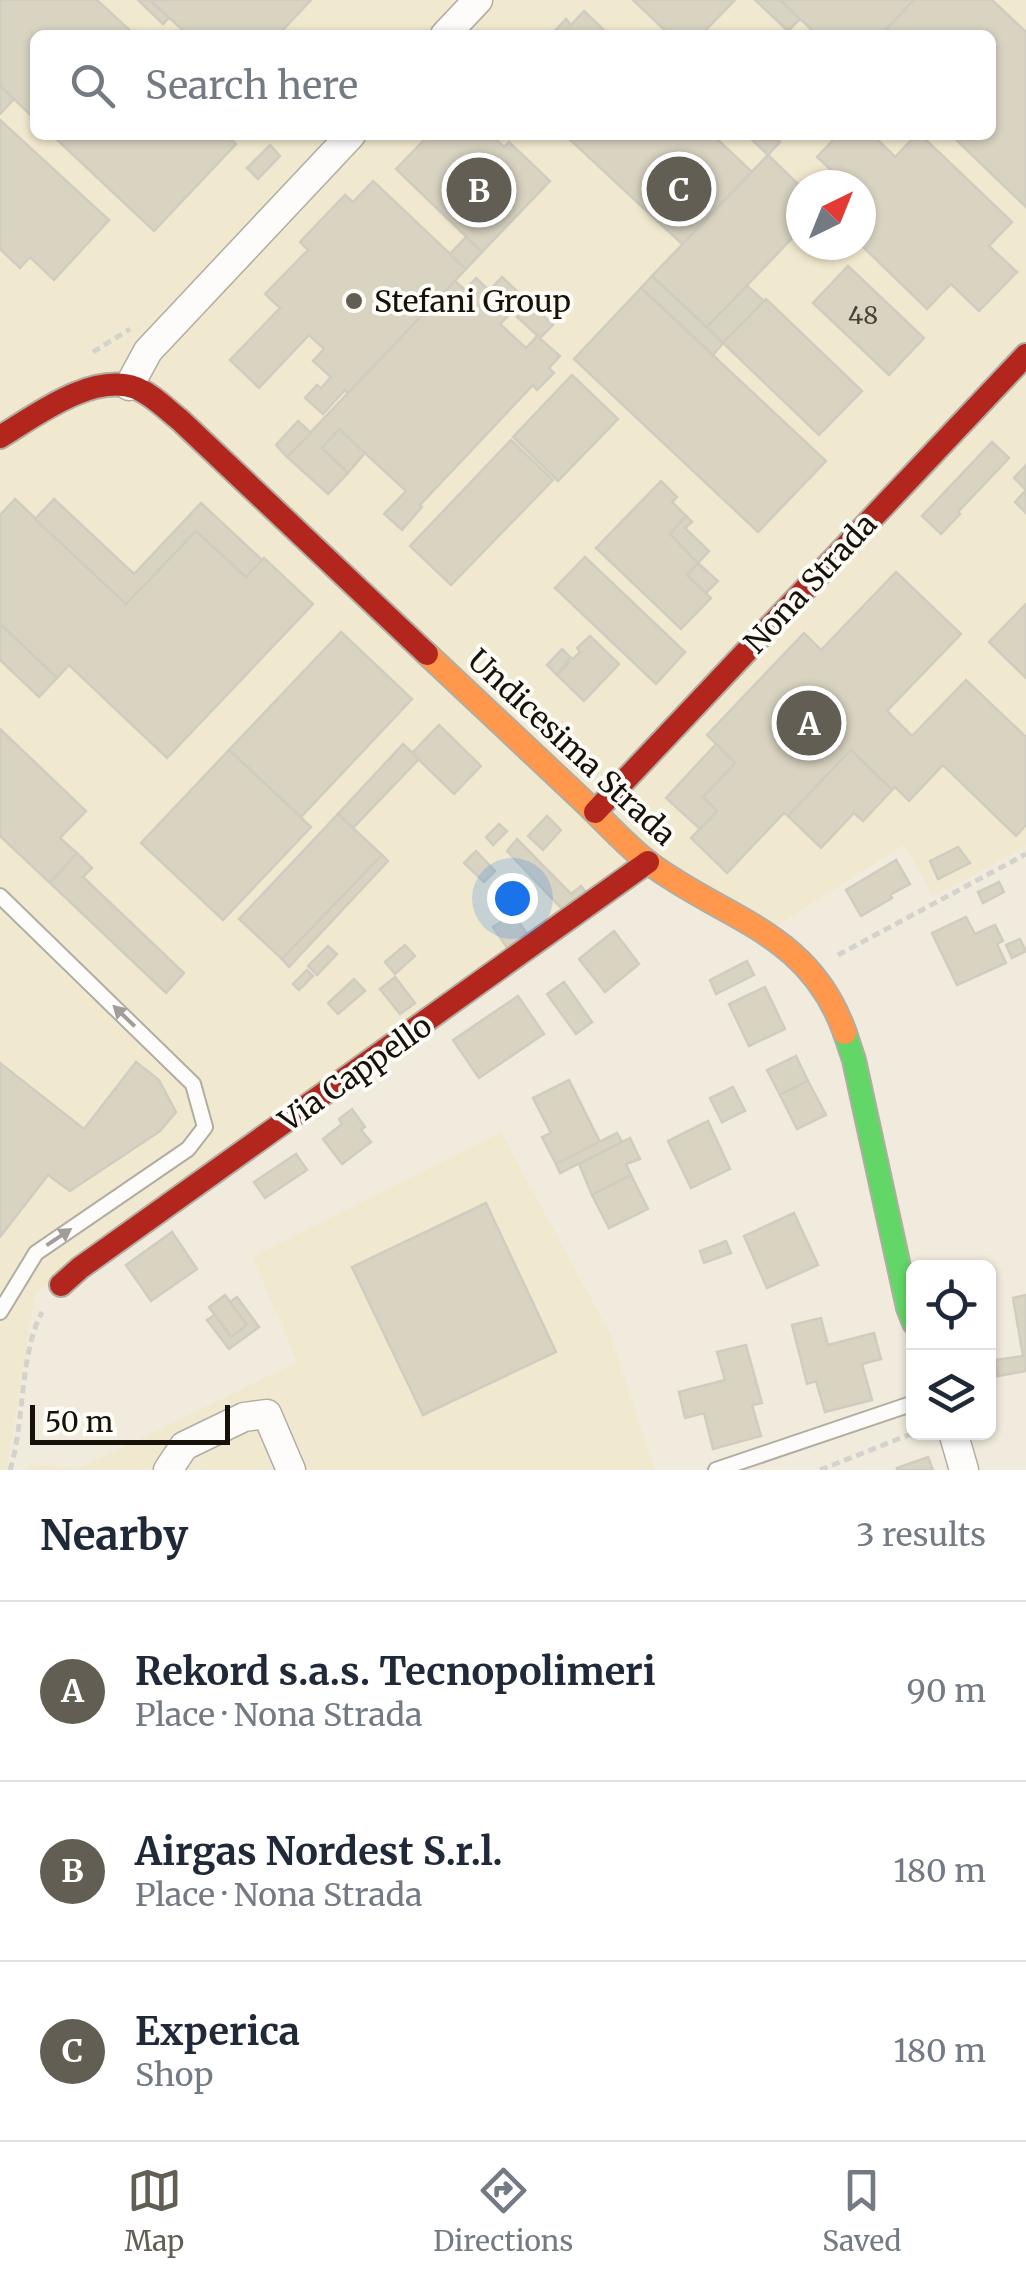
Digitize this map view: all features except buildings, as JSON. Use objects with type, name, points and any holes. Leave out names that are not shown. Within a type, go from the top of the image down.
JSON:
[{"type":"street","points":[[448,30],[465,4]]},
{"type":"street","points":[[0,437],[84,390],[129,386],[148,351],[346,140]]},
{"type":"street","name":"Nona Strada","points":[[594,812],[1026,356]]},
{"type":"street","name":"Undicesima Strada","points":[[129,386],[180,420],[648,862],[766,932],[807,966]]},
{"type":"street","name":"Via Cappello","points":[[62,1284],[648,862]]},
{"type":"street","points":[[807,966],[838,1014],[854,1060],[906,1299]]},
{"type":"street","points":[[168,1470],[184,1446],[244,1417],[267,1414],[291,1470]]},
{"type":"street","points":[[955,1440],[964,1470]]},
{"type":"lane","points":[[0,896],[193,1084],[204,1126],[188,1149],[36,1253],[0,1312]]},
{"type":"lane","points":[[716,1470],[906,1406]]},
{"type":"lane","points":[[766,1452],[772,1470]]},
{"type":"path","points":[[807,966],[841,954],[1026,854]]},
{"type":"path","points":[[10,1470],[37,1322],[62,1284]]},
{"type":"path","points":[[820,1470],[906,1436]]},
{"type":"shaded area","points":[[0,0],[1026,0],[1026,847],[933,896],[904,845],[764,934],[657,870],[35,1294],[7,1470],[0,1470]]},
{"type":"shaded area","points":[[501,1132],[611,1335],[655,1470],[27,1470],[29,1464],[80,1468],[297,1362],[252,1257]]},
{"type":"traffic: fast","points":[[845,1033],[906,1299]]},
{"type":"traffic: slow","points":[[427,654],[639,855],[787,949],[810,971],[845,1033]]},
{"type":"traffic: jam","points":[[595,812],[1026,355]]},
{"type":"traffic: jam","points":[[0,437],[83,391],[119,385],[142,391],[180,420],[427,654]]},
{"type":"traffic: jam","points":[[61,1285],[648,862]]},
{"type":"place","name":"Experica","points":[[679,189]]},
{"type":"place","name":"Airgas Nordest S.r.l.","points":[[479,190]]},
{"type":"place","name":"Stefani Group","points":[[354,301]]},
{"type":"place","name":"Rekord s.a.s. Tecnopolimeri","points":[[809,723]]}]
